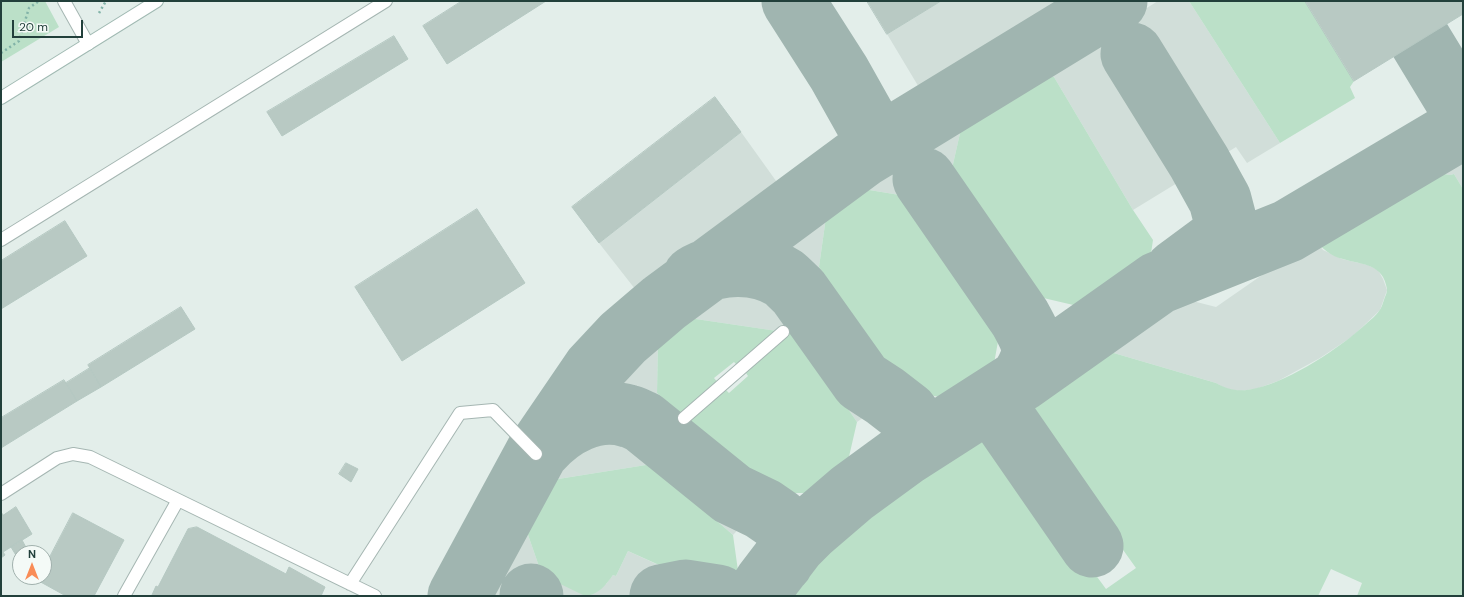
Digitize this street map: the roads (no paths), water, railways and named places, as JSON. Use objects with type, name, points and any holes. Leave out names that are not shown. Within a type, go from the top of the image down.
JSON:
[{"type":"main road","points":[[64,1],[88,44]]},
{"type":"main road","points":[[1,98],[157,1]]},
{"type":"main road","points":[[1,240],[386,1]]},
{"type":"main road","points":[[684,418],[783,332]]},
{"type":"main road","points":[[350,584],[460,413],[494,410],[536,454]]},
{"type":"main road","points":[[1,494],[57,458],[73,454],[90,457],[376,596]]},
{"type":"main road","points":[[124,596],[178,500]]}]
